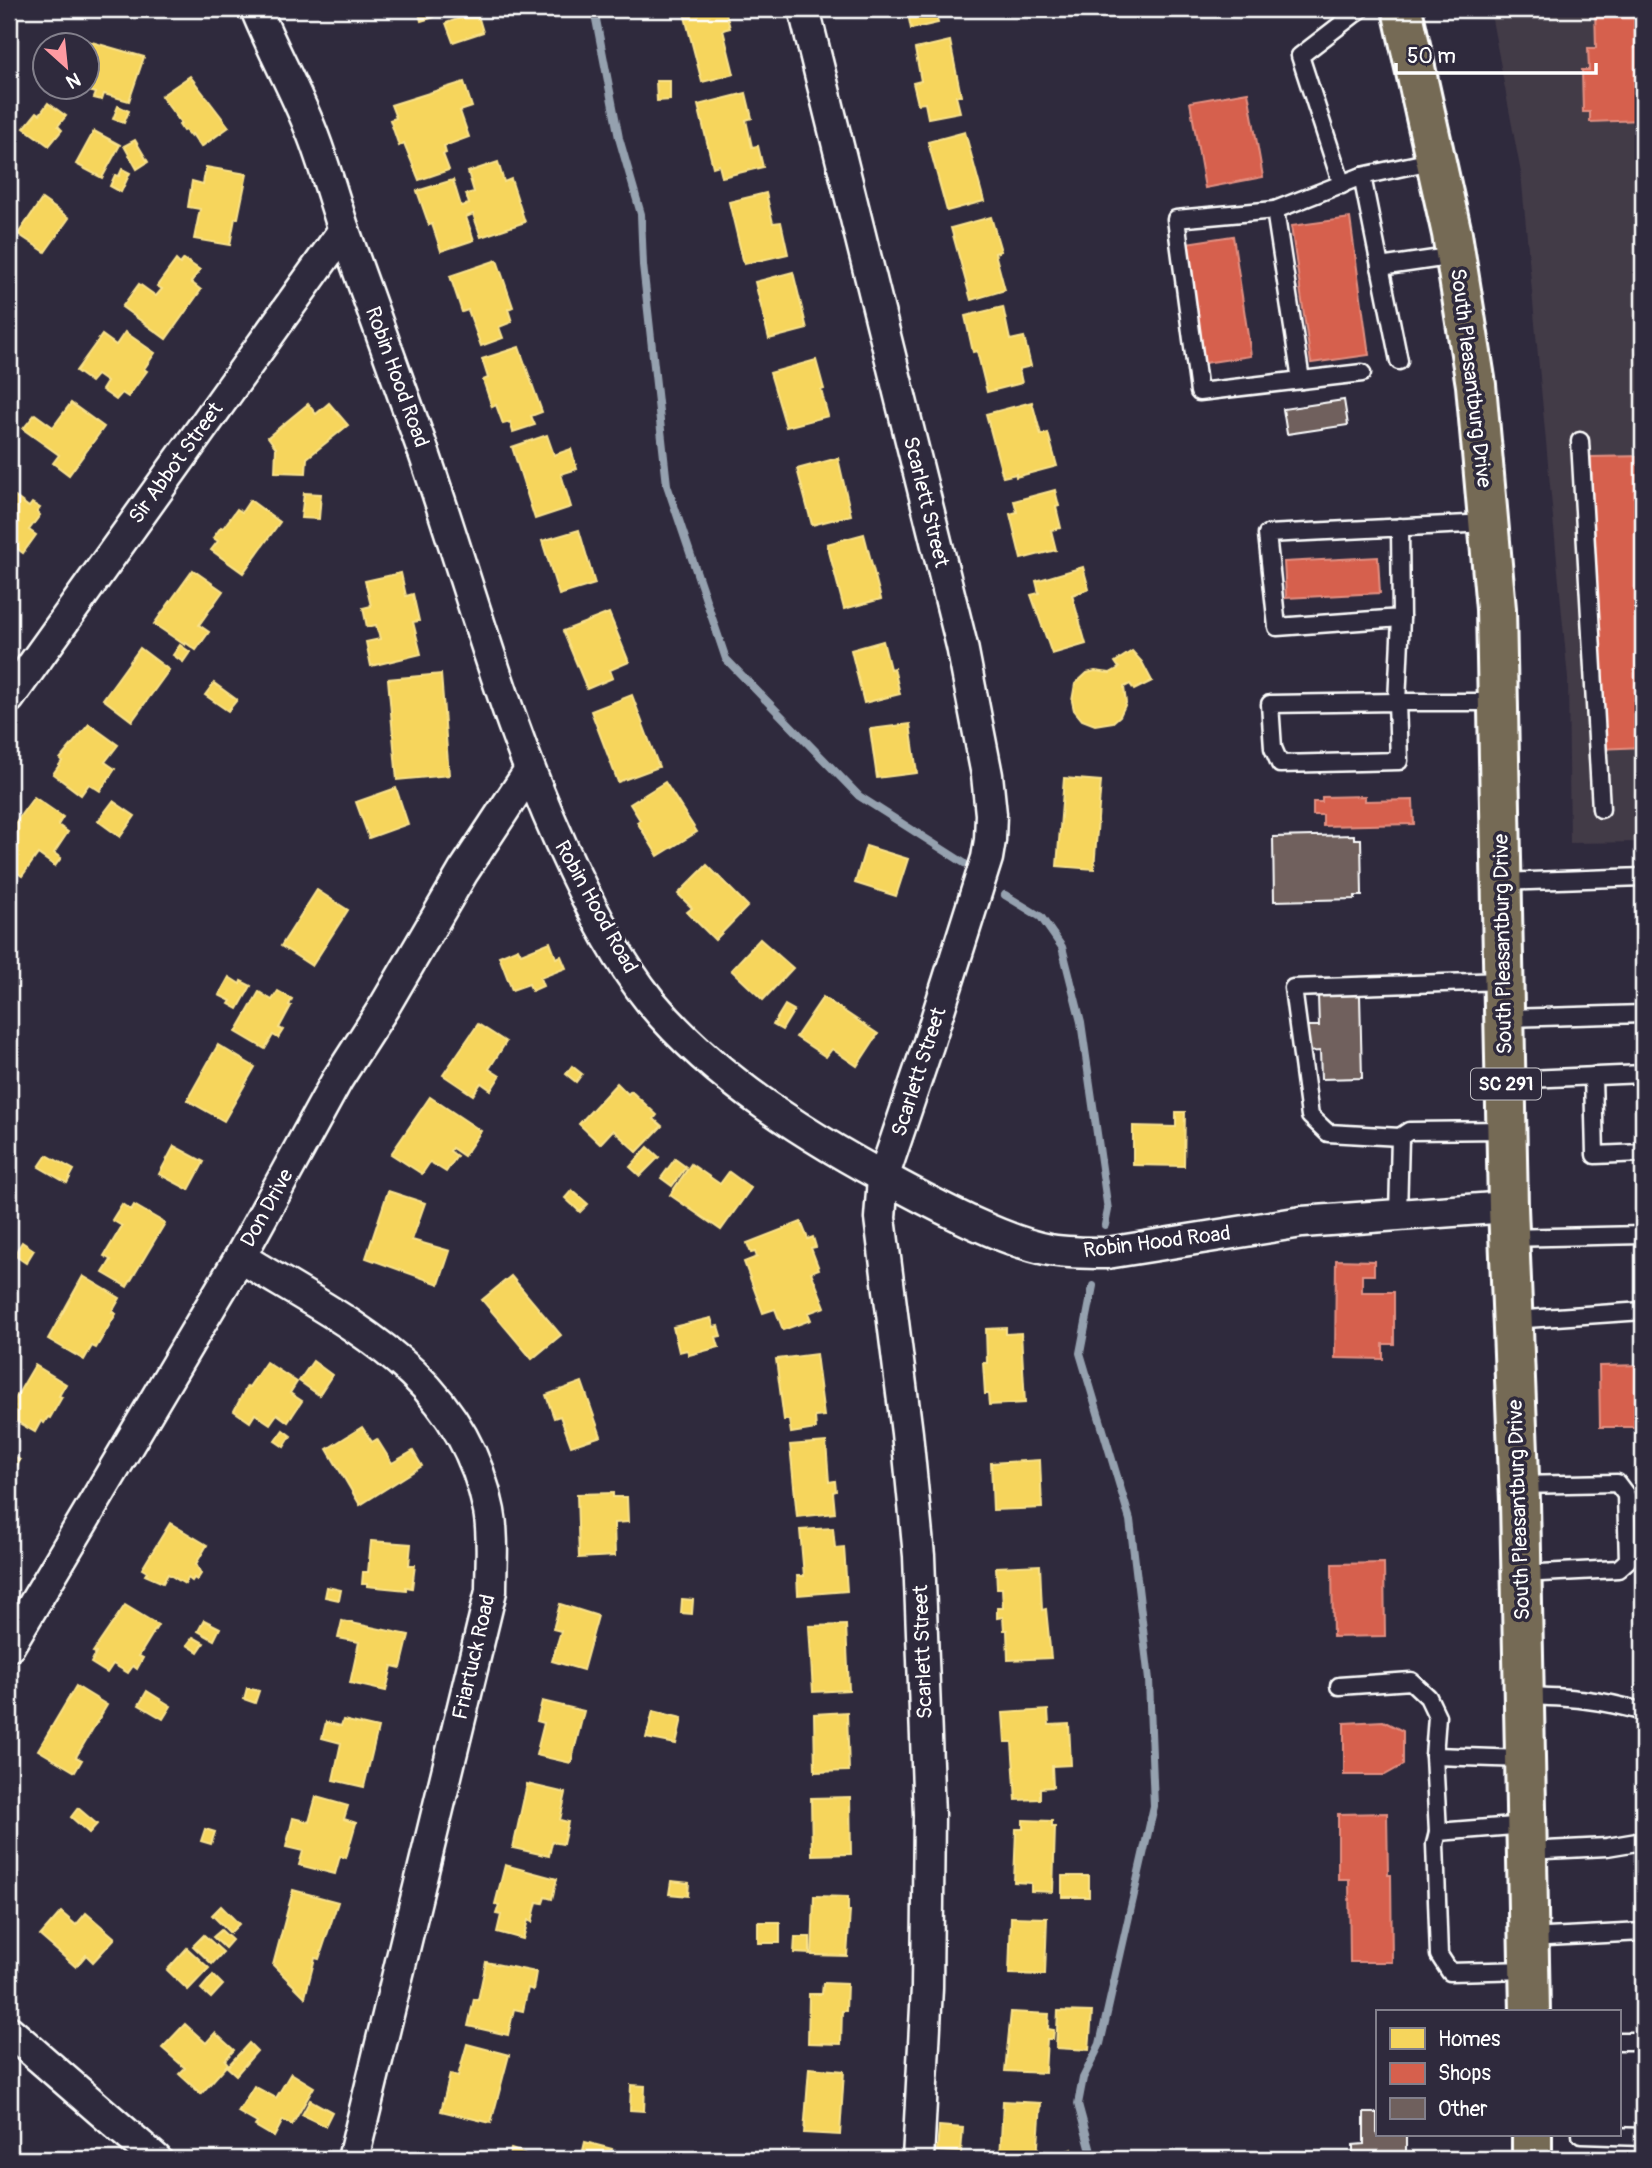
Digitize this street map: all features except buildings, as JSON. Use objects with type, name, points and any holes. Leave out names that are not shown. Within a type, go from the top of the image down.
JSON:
[{"type":"main road","name":"South Pleasantburg Drive","points":[[1402,9],[1455,256],[1476,385],[1496,609],[1508,1223],[1519,1485],[1530,2010]]},
{"type":"main road","points":[[1532,2136],[1532,2159]]},
{"type":"street","name":"Scarlett Street","points":[[804,9],[962,646],[986,775],[990,814],[987,858],[883,1178],[880,1218],[907,1433],[919,1556],[929,1815],[927,1988],[918,2159]]},
{"type":"street","name":"Robin Hood Road","points":[[254,12],[315,141],[424,454],[529,772],[583,892],[613,948],[651,1002],[720,1069],[824,1143],[883,1178],[1014,1240],[1047,1250],[1075,1253],[1118,1251],[1302,1222],[1398,1215],[1508,1223]]},
{"type":"street","name":"Sir Abbot Street","points":[[9,698],[344,230]]},
{"type":"street","name":"Don Drive","points":[[9,1646],[240,1257],[337,1080],[384,1007],[463,872],[529,772]]},
{"type":"street","name":"Friartuck Road","points":[[240,1257],[380,1344],[421,1379],[449,1414],[469,1448],[482,1483],[489,1514],[491,1591],[353,2159]]},
{"type":"street","points":[[9,2031],[156,2159]]},
{"type":"lane","points":[[1342,185],[1300,55],[1362,9]]},
{"type":"lane","points":[[1363,373],[1199,392],[1176,219],[1275,210],[1362,176],[1436,160]]},
{"type":"lane","points":[[1362,176],[1399,360]]},
{"type":"lane","points":[[1275,210],[1301,380]]},
{"type":"lane","points":[[1380,267],[1455,256]]},
{"type":"lane","points":[[1580,441],[1601,809]]},
{"type":"lane","points":[[1401,618],[1276,628],[1267,534],[1488,523]]},
{"type":"lane","points":[[1400,527],[1401,618],[1397,702],[1399,761],[1280,764],[1273,748],[1270,704],[1397,702],[1498,702]]},
{"type":"lane","points":[[1501,882],[1643,877]]},
{"type":"lane","points":[[1506,1130],[1409,1131],[1400,1137],[1328,1133],[1310,1116],[1293,988],[1504,1000],[1643,1014]]},
{"type":"lane","points":[[1506,1080],[1643,1074]]},
{"type":"lane","points":[[1593,1076],[1595,1155],[1643,1153]]},
{"type":"lane","points":[[1398,1215],[1400,1137]]},
{"type":"lane","points":[[1508,1223],[1643,1235]]},
{"type":"lane","points":[[1512,1320],[1643,1311]]},
{"type":"lane","points":[[1519,1485],[1617,1483],[1626,1495],[1628,1560],[1618,1569],[1521,1574]]},
{"type":"lane","points":[[1339,1686],[1411,1681],[1428,1697],[1437,1716],[1434,1756],[1439,1955],[1450,1972],[1643,1932]]},
{"type":"lane","points":[[1523,1696],[1585,1698],[1643,1712]]},
{"type":"lane","points":[[1434,1756],[1524,1759]]},
{"type":"lane","points":[[1438,1832],[1607,1847],[1643,1841]]},
{"type":"lane","points":[[1620,2041],[1643,2041]]},
{"type":"lane","points":[[1612,2136],[1643,2137]]},
{"type":"shaded area","points":[[1490,9],[1643,9],[1643,842],[1570,843],[1568,679],[1521,173]]},
{"type":"waterway","points":[[594,9],[619,138],[641,214],[643,265],[667,485],[726,659],[859,796],[964,863]]},
{"type":"waterway","points":[[1005,895],[1041,917],[1062,947],[1081,1022],[1108,1210],[1105,1225]]},
{"type":"waterway","points":[[1093,1286],[1080,1353],[1130,1520],[1149,1680],[1154,1806],[1100,2044],[1083,2078],[1078,2104],[1093,2159]]}]
